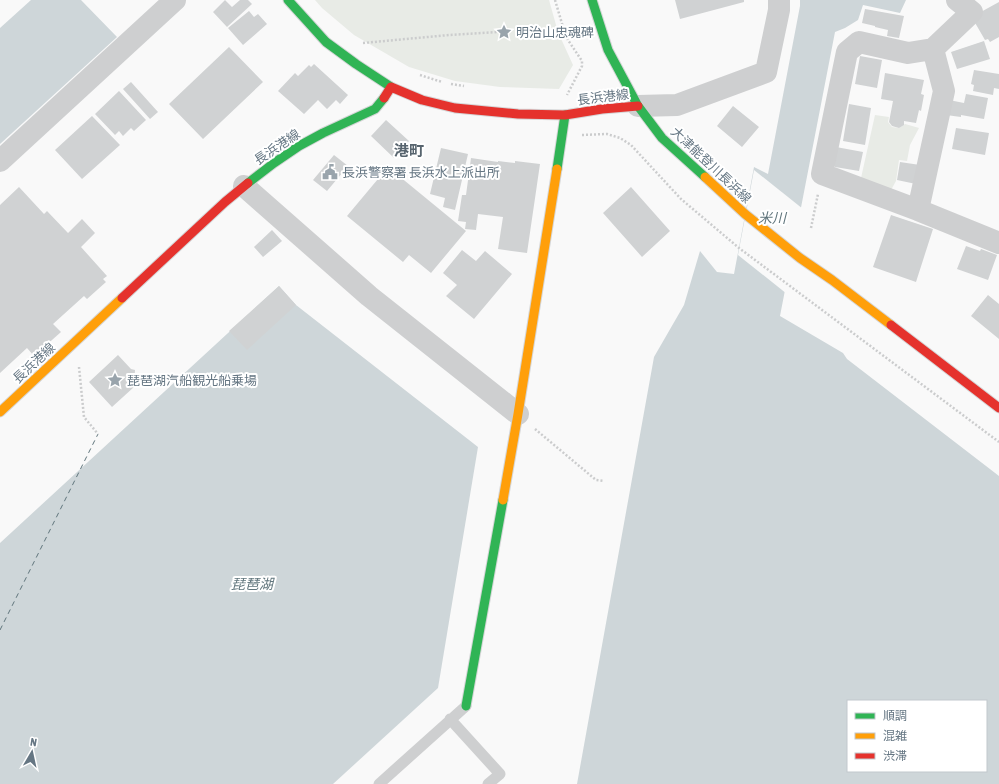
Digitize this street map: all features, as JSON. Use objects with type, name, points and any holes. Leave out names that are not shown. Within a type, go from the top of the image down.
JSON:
[{"type":"main road","points":[[288,0],[326,42],[391,87]]},
{"type":"main road","name":"大津能登川長浜線","points":[[592,0],[608,50],[638,106],[662,138],[745,214],[800,258],[832,280],[999,408]]},
{"type":"main road","name":"長浜港線","points":[[0,412],[244,186],[299,146],[375,109],[391,87],[422,100],[455,108],[518,114],[565,115],[602,109],[638,106]]},
{"type":"main road","points":[[466,706],[518,414],[565,115]]},
{"type":"street","points":[[0,161],[175,0]]},
{"type":"street","points":[[638,106],[677,105],[766,72],[779,10],[779,0]]},
{"type":"street","points":[[971,4],[933,49],[908,53],[859,42],[847,52],[822,174],[918,210],[999,243]]},
{"type":"street","points":[[918,210],[944,91],[933,49]]},
{"type":"street","points":[[244,186],[369,296],[518,414]]},
{"type":"lane","points":[[379,784],[466,706]]},
{"type":"lane","points":[[450,719],[500,774],[488,784]]},
{"type":"path","points":[[555,0],[566,38],[582,61],[582,66],[566,97]]},
{"type":"path","points":[[357,44],[498,32]]},
{"type":"path","points":[[416,74],[445,83],[468,87]]},
{"type":"path","points":[[579,135],[607,134],[620,138],[631,145],[680,199],[739,248],[999,442]]},
{"type":"path","points":[[811,228],[819,190]]},
{"type":"path","points":[[77,340],[84,417],[98,434]]},
{"type":"path","points":[[518,414],[596,480],[604,481]]},
{"type":"shaded area","points":[[315,0],[549,0],[558,32],[573,65],[559,89],[500,87],[455,81],[409,67],[354,35],[322,8]]},
{"type":"shaded area","points":[[875,115],[889,117],[888,122],[892,127],[899,128],[905,124],[919,128],[910,145],[907,161],[899,160],[896,181],[891,190],[861,178]]},
{"type":"water","points":[[31,0],[81,0],[117,37],[0,144],[0,28]]},
{"type":"water","name":"米川","points":[[800,0],[906,0],[900,13],[863,5],[858,20],[835,32],[780,316],[843,353],[847,359],[999,476],[999,784],[577,784],[654,357],[684,305],[700,251],[717,272],[734,274],[754,167],[768,174]]},
{"type":"water","name":"琵琶湖","points":[[279,286],[296,305],[478,447],[438,688],[333,784],[0,784],[0,543]]},
{"type":"pier","points":[[754,170],[803,209],[787,294],[738,255]]},
{"type":"building","points":[[225,0],[232,7],[240,0],[248,0],[252,4],[227,27],[213,12]]},
{"type":"building","points":[[675,0],[744,0],[744,2],[680,19]]},
{"type":"building","points":[[999,2],[999,37],[990,42],[988,39],[985,40],[974,21],[979,13]]},
{"type":"building","points":[[865,9],[904,16],[899,38],[887,36],[888,30],[862,23]]},
{"type":"building","points":[[249,11],[254,17],[258,14],[267,24],[243,45],[228,28]]},
{"type":"building","points":[[984,41],[990,59],[957,69],[951,52]]},
{"type":"building","points":[[229,47],[263,82],[203,139],[169,104]]},
{"type":"building","points":[[860,56],[882,60],[877,88],[855,84]]},
{"type":"building","points":[[314,64],[348,95],[340,104],[336,100],[327,109],[318,100],[304,114],[278,91],[295,73],[298,76],[309,65],[311,67]]},
{"type":"building","points":[[974,70],[999,74],[999,89],[994,88],[993,95],[973,91],[974,85],[971,84]]},
{"type":"building","points":[[885,73],[924,80],[921,94],[924,95],[921,111],[919,110],[916,123],[904,121],[904,125],[899,128],[892,126],[889,122],[893,101],[881,99]]},
{"type":"building","points":[[131,82],[158,112],[150,119],[123,89]]},
{"type":"building","points":[[119,91],[146,120],[134,131],[131,128],[123,136],[119,131],[115,135],[95,114]]},
{"type":"building","points":[[966,94],[988,98],[984,119],[961,115],[961,117],[946,115],[949,100],[964,103]]},
{"type":"building","points":[[849,104],[871,108],[865,145],[843,141]]},
{"type":"building","points":[[733,106],[759,127],[742,147],[717,126]]},
{"type":"building","points":[[92,116],[120,145],[82,179],[55,150]]},
{"type":"building","points":[[386,120],[409,141],[394,158],[371,136]]},
{"type":"building","points":[[956,128],[989,133],[985,155],[952,149]]},
{"type":"building","points":[[836,147],[863,152],[859,171],[835,167],[835,164],[833,164]]},
{"type":"building","points":[[441,148],[468,154],[455,210],[443,207],[445,198],[430,194]]},
{"type":"building","points":[[334,155],[348,166],[327,191],[313,180]]},
{"type":"building","points":[[471,158],[498,162],[515,163],[515,161],[540,164],[527,253],[498,249],[503,217],[478,214],[476,230],[465,229],[466,222],[458,221],[462,195],[466,195]]},
{"type":"building","points":[[900,162],[920,165],[916,184],[897,180]]},
{"type":"building","points":[[388,167],[466,231],[431,273],[409,255],[403,262],[347,216]]},
{"type":"building","points":[[19,187],[44,214],[47,211],[68,233],[82,219],[95,233],[81,247],[107,276],[103,279],[106,282],[87,299],[84,296],[53,324],[61,332],[34,356],[27,348],[0,373],[0,205]]},
{"type":"building","points":[[631,187],[670,231],[642,257],[603,213]]},
{"type":"building","points":[[891,215],[933,229],[916,282],[873,267]]},
{"type":"building","points":[[272,230],[282,241],[263,257],[254,247]]},
{"type":"building","points":[[966,246],[980,251],[981,249],[997,255],[988,280],[957,269]]},
{"type":"building","points":[[462,250],[476,261],[485,251],[512,274],[474,319],[446,296],[457,285],[443,273]]},
{"type":"building","points":[[279,286],[296,305],[247,350],[229,331]]},
{"type":"building","points":[[988,295],[999,304],[999,339],[971,316]]},
{"type":"building","points":[[118,355],[131,369],[135,370],[134,387],[112,407],[89,382]]},
{"type":"ferry route","points":[[0,630],[98,434]]},
{"type":"traffic: fast","points":[[288,0],[326,42],[391,87]]},
{"type":"traffic: fast","points":[[592,0],[608,50],[638,106],[662,138],[705,177]]},
{"type":"traffic: fast","points":[[248,183],[299,146],[375,109],[384,98]]},
{"type":"traffic: fast","points":[[557,169],[565,115]]},
{"type":"traffic: fast","points":[[466,706],[503,500]]},
{"type":"traffic: slow","points":[[503,500],[557,169]]},
{"type":"traffic: slow","points":[[705,177],[745,214],[800,258],[832,280],[891,325]]},
{"type":"traffic: slow","points":[[0,412],[122,298]]},
{"type":"traffic: jam","points":[[384,98],[391,87],[422,100],[455,108],[518,114],[565,115],[602,109],[638,106]]},
{"type":"traffic: jam","points":[[122,298],[225,202],[248,183]]},
{"type":"traffic: jam","points":[[891,325],[999,408]]},
{"type":"place","name":"明治山忠魂碑","points":[[504,32]]},
{"type":"place","name":"長浜警察署 長浜水上派出所","points":[[330,172]]},
{"type":"place","name":"琵琶湖汽船観光船乗場","points":[[115,380]]},
{"type":"district","name":"港町","points":[[409,150]]}]
